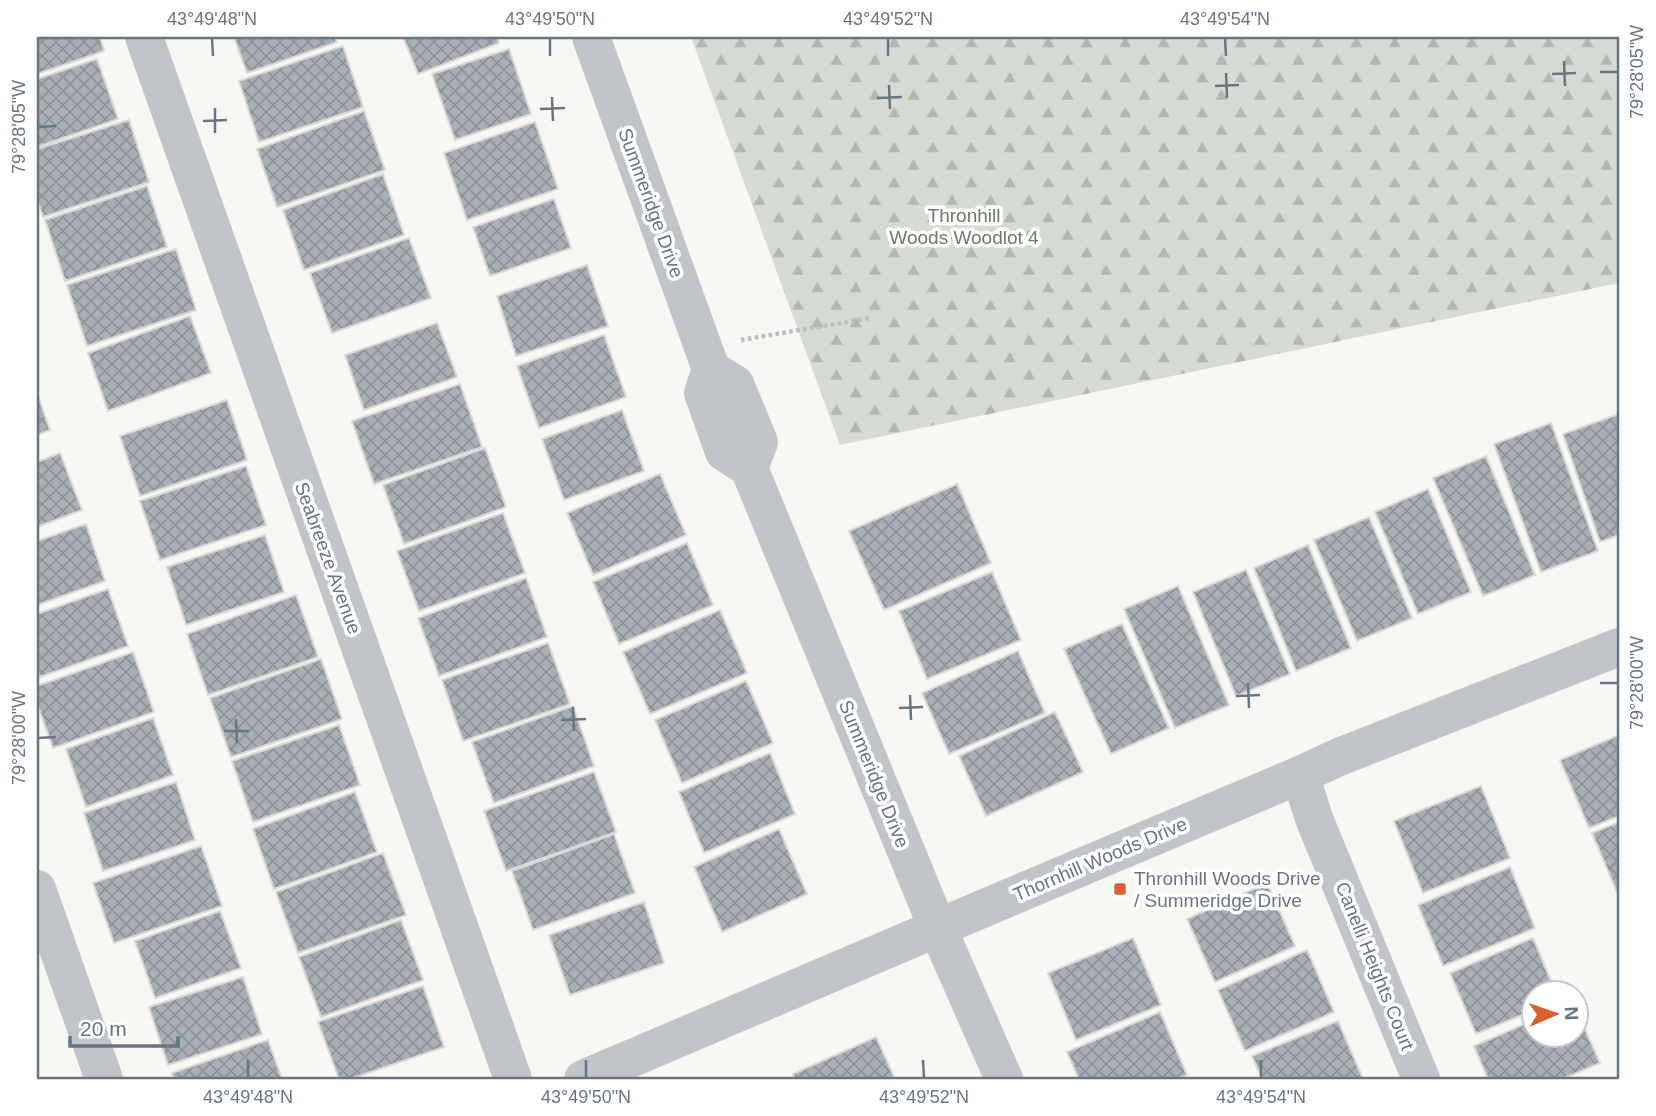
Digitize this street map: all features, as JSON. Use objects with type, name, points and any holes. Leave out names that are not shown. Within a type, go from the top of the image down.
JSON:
[{"type":"street","name":"Seabreeze Avenue","points":[[144,37],[513,1079]]},
{"type":"street","name":"Summeridge Drive","points":[[591,37],[710,369],[703,393],[724,452],[749,468],[938,929],[1004,1079]]},
{"type":"street","name":"Thornhill Woods Drive","points":[[583,1079],[1351,752],[1619,647]]},
{"type":"street","name":"Canelli Heights Court","points":[[1300,775],[1315,821],[1421,1079]]},
{"type":"street","points":[[37,889],[104,1079]]},
{"type":"path","points":[[741,340],[870,318]]},
{"type":"green space","name":"Thronhill Woods Woodlot 4","points":[[691,37],[1619,37],[1619,283],[840,445]]},
{"type":"building","points":[[37,37],[100,37],[104,51],[37,74]]},
{"type":"building","points":[[234,37],[335,37],[337,42],[247,73]]},
{"type":"building","points":[[403,37],[497,37],[499,43],[418,74]]},
{"type":"building","points":[[343,46],[363,107],[259,142],[239,81]]},
{"type":"building","points":[[509,49],[531,114],[455,140],[432,74]]},
{"type":"building","points":[[97,59],[118,119],[37,147],[37,79]]},
{"type":"building","points":[[364,111],[385,170],[277,207],[257,149]]},
{"type":"building","points":[[129,120],[149,182],[43,217],[37,198],[37,149]]},
{"type":"building","points":[[535,122],[558,189],[467,220],[444,153]]},
{"type":"building","points":[[383,174],[404,235],[304,270],[283,210]]},
{"type":"building","points":[[147,186],[167,247],[65,281],[45,220]]},
{"type":"building","points":[[554,199],[571,248],[490,276],[473,227]]},
{"type":"building","points":[[409,238],[431,298],[332,333],[310,273]]},
{"type":"building","points":[[176,249],[196,310],[87,346],[67,285]]},
{"type":"building","points":[[587,265],[608,326],[516,356],[497,296]]},
{"type":"building","points":[[190,316],[211,373],[108,411],[88,353]]},
{"type":"building","points":[[437,323],[457,377],[364,410],[345,355]]},
{"type":"building","points":[[604,335],[626,397],[539,428],[517,366]]},
{"type":"building","points":[[460,384],[482,447],[374,484],[352,421]]},
{"type":"building","points":[[37,393],[50,430],[37,435]]},
{"type":"building","points":[[227,400],[247,460],[140,496],[120,436]]},
{"type":"building","points":[[622,410],[644,471],[564,500],[542,439]]},
{"type":"building","points":[[1619,414],[1619,535],[1600,542],[1563,434]]},
{"type":"building","points":[[1551,423],[1598,551],[1541,572],[1494,444]]},
{"type":"building","points":[[485,448],[506,507],[404,544],[383,485]]},
{"type":"building","points":[[60,453],[82,510],[37,527],[37,462]]},
{"type":"building","points":[[1486,456],[1535,575],[1483,596],[1433,478]]},
{"type":"building","points":[[246,466],[266,525],[160,560],[140,501]]},
{"type":"building","points":[[660,474],[686,535],[593,575],[567,513]]},
{"type":"building","points":[[957,484],[991,563],[884,610],[849,531]]},
{"type":"building","points":[[1428,489],[1471,592],[1418,614],[1375,512]]},
{"type":"building","points":[[503,513],[525,573],[419,611],[397,551]]},
{"type":"building","points":[[1369,517],[1412,618],[1357,641],[1314,540]]},
{"type":"building","points":[[86,524],[105,581],[37,605],[37,541]]},
{"type":"building","points":[[265,535],[284,592],[186,625],[167,567]]},
{"type":"building","points":[[687,543],[713,605],[619,644],[593,582]]},
{"type":"building","points":[[1308,545],[1351,648],[1296,671],[1254,568]]},
{"type":"building","points":[[1246,570],[1290,674],[1236,696],[1193,592]]},
{"type":"building","points":[[992,572],[1021,640],[927,679],[899,611]]},
{"type":"building","points":[[526,578],[547,637],[439,676],[418,618]]},
{"type":"building","points":[[1178,586],[1229,705],[1175,728],[1124,609]]},
{"type":"building","points":[[108,589],[128,646],[40,677],[37,668],[37,614]]},
{"type":"building","points":[[296,595],[318,657],[208,695],[187,634]]},
{"type":"building","points":[[720,610],[747,673],[650,714],[623,652]]},
{"type":"building","points":[[1122,624],[1169,728],[1111,754],[1064,649]]},
{"type":"building","points":[[548,643],[570,704],[463,741],[442,680]]},
{"type":"building","points":[[1018,651],[1045,713],[949,754],[922,693]]},
{"type":"building","points":[[133,652],[154,712],[53,748],[37,703],[37,686]]},
{"type":"building","points":[[321,659],[342,719],[231,757],[210,698]]},
{"type":"building","points":[[746,681],[773,743],[682,783],[655,720]]},
{"type":"building","points":[[573,706],[594,766],[494,803],[472,742]]},
{"type":"building","points":[[1055,712],[1083,772],[986,816],[959,756]]},
{"type":"building","points":[[153,718],[173,775],[86,807],[66,749]]},
{"type":"building","points":[[339,725],[360,785],[253,822],[232,761]]},
{"type":"building","points":[[1619,735],[1619,816],[1589,828],[1560,760]]},
{"type":"building","points":[[770,753],[795,814],[704,853],[679,792]]},
{"type":"building","points":[[594,772],[616,832],[506,871],[484,811]]},
{"type":"building","points":[[176,782],[195,840],[103,871],[84,813]]},
{"type":"building","points":[[1481,786],[1510,858],[1423,893],[1394,821]]},
{"type":"building","points":[[355,792],[377,852],[274,889],[253,829]]},
{"type":"building","points":[[1619,822],[1619,897],[1592,833]]},
{"type":"building","points":[[779,829],[807,894],[722,932],[694,867]]},
{"type":"building","points":[[614,834],[635,893],[533,930],[512,871]]},
{"type":"building","points":[[201,846],[222,906],[114,943],[93,883]]},
{"type":"building","points":[[383,853],[406,915],[298,953],[276,892]]},
{"type":"building","points":[[1510,867],[1535,928],[1443,966],[1418,905]]},
{"type":"building","points":[[1267,883],[1295,946],[1215,982],[1187,919]]},
{"type":"building","points":[[644,902],[664,963],[570,995],[549,935]]},
{"type":"building","points":[[220,911],[241,968],[155,998],[135,941]]},
{"type":"building","points":[[401,920],[423,980],[321,1017],[299,957]]},
{"type":"building","points":[[1133,938],[1161,1005],[1076,1040],[1048,973]]},
{"type":"building","points":[[1533,938],[1550,979],[1520,979],[1520,1016],[1476,1034],[1450,973]]},
{"type":"building","points":[[1307,950],[1334,1012],[1245,1051],[1218,990]]},
{"type":"building","points":[[243,977],[262,1034],[168,1065],[149,1007]]},
{"type":"building","points":[[423,986],[444,1047],[350,1079],[339,1079],[318,1022]]},
{"type":"building","points":[[1160,1012],[1187,1075],[1176,1079],[1079,1079],[1067,1052]]},
{"type":"building","points":[[1338,1021],[1363,1079],[1262,1079],[1252,1056]]},
{"type":"building","points":[[1520,1026],[1520,1050],[1590,1050],[1590,1040],[1600,1063],[1562,1079],[1488,1079],[1474,1046]]},
{"type":"building","points":[[876,1037],[895,1079],[795,1079],[793,1074]]},
{"type":"building","points":[[268,1040],[282,1079],[174,1079],[172,1073]]},
{"type":"place","name":"Thronhill Woods Drive / Summeridge Drive","points":[[1120,889]]}]
